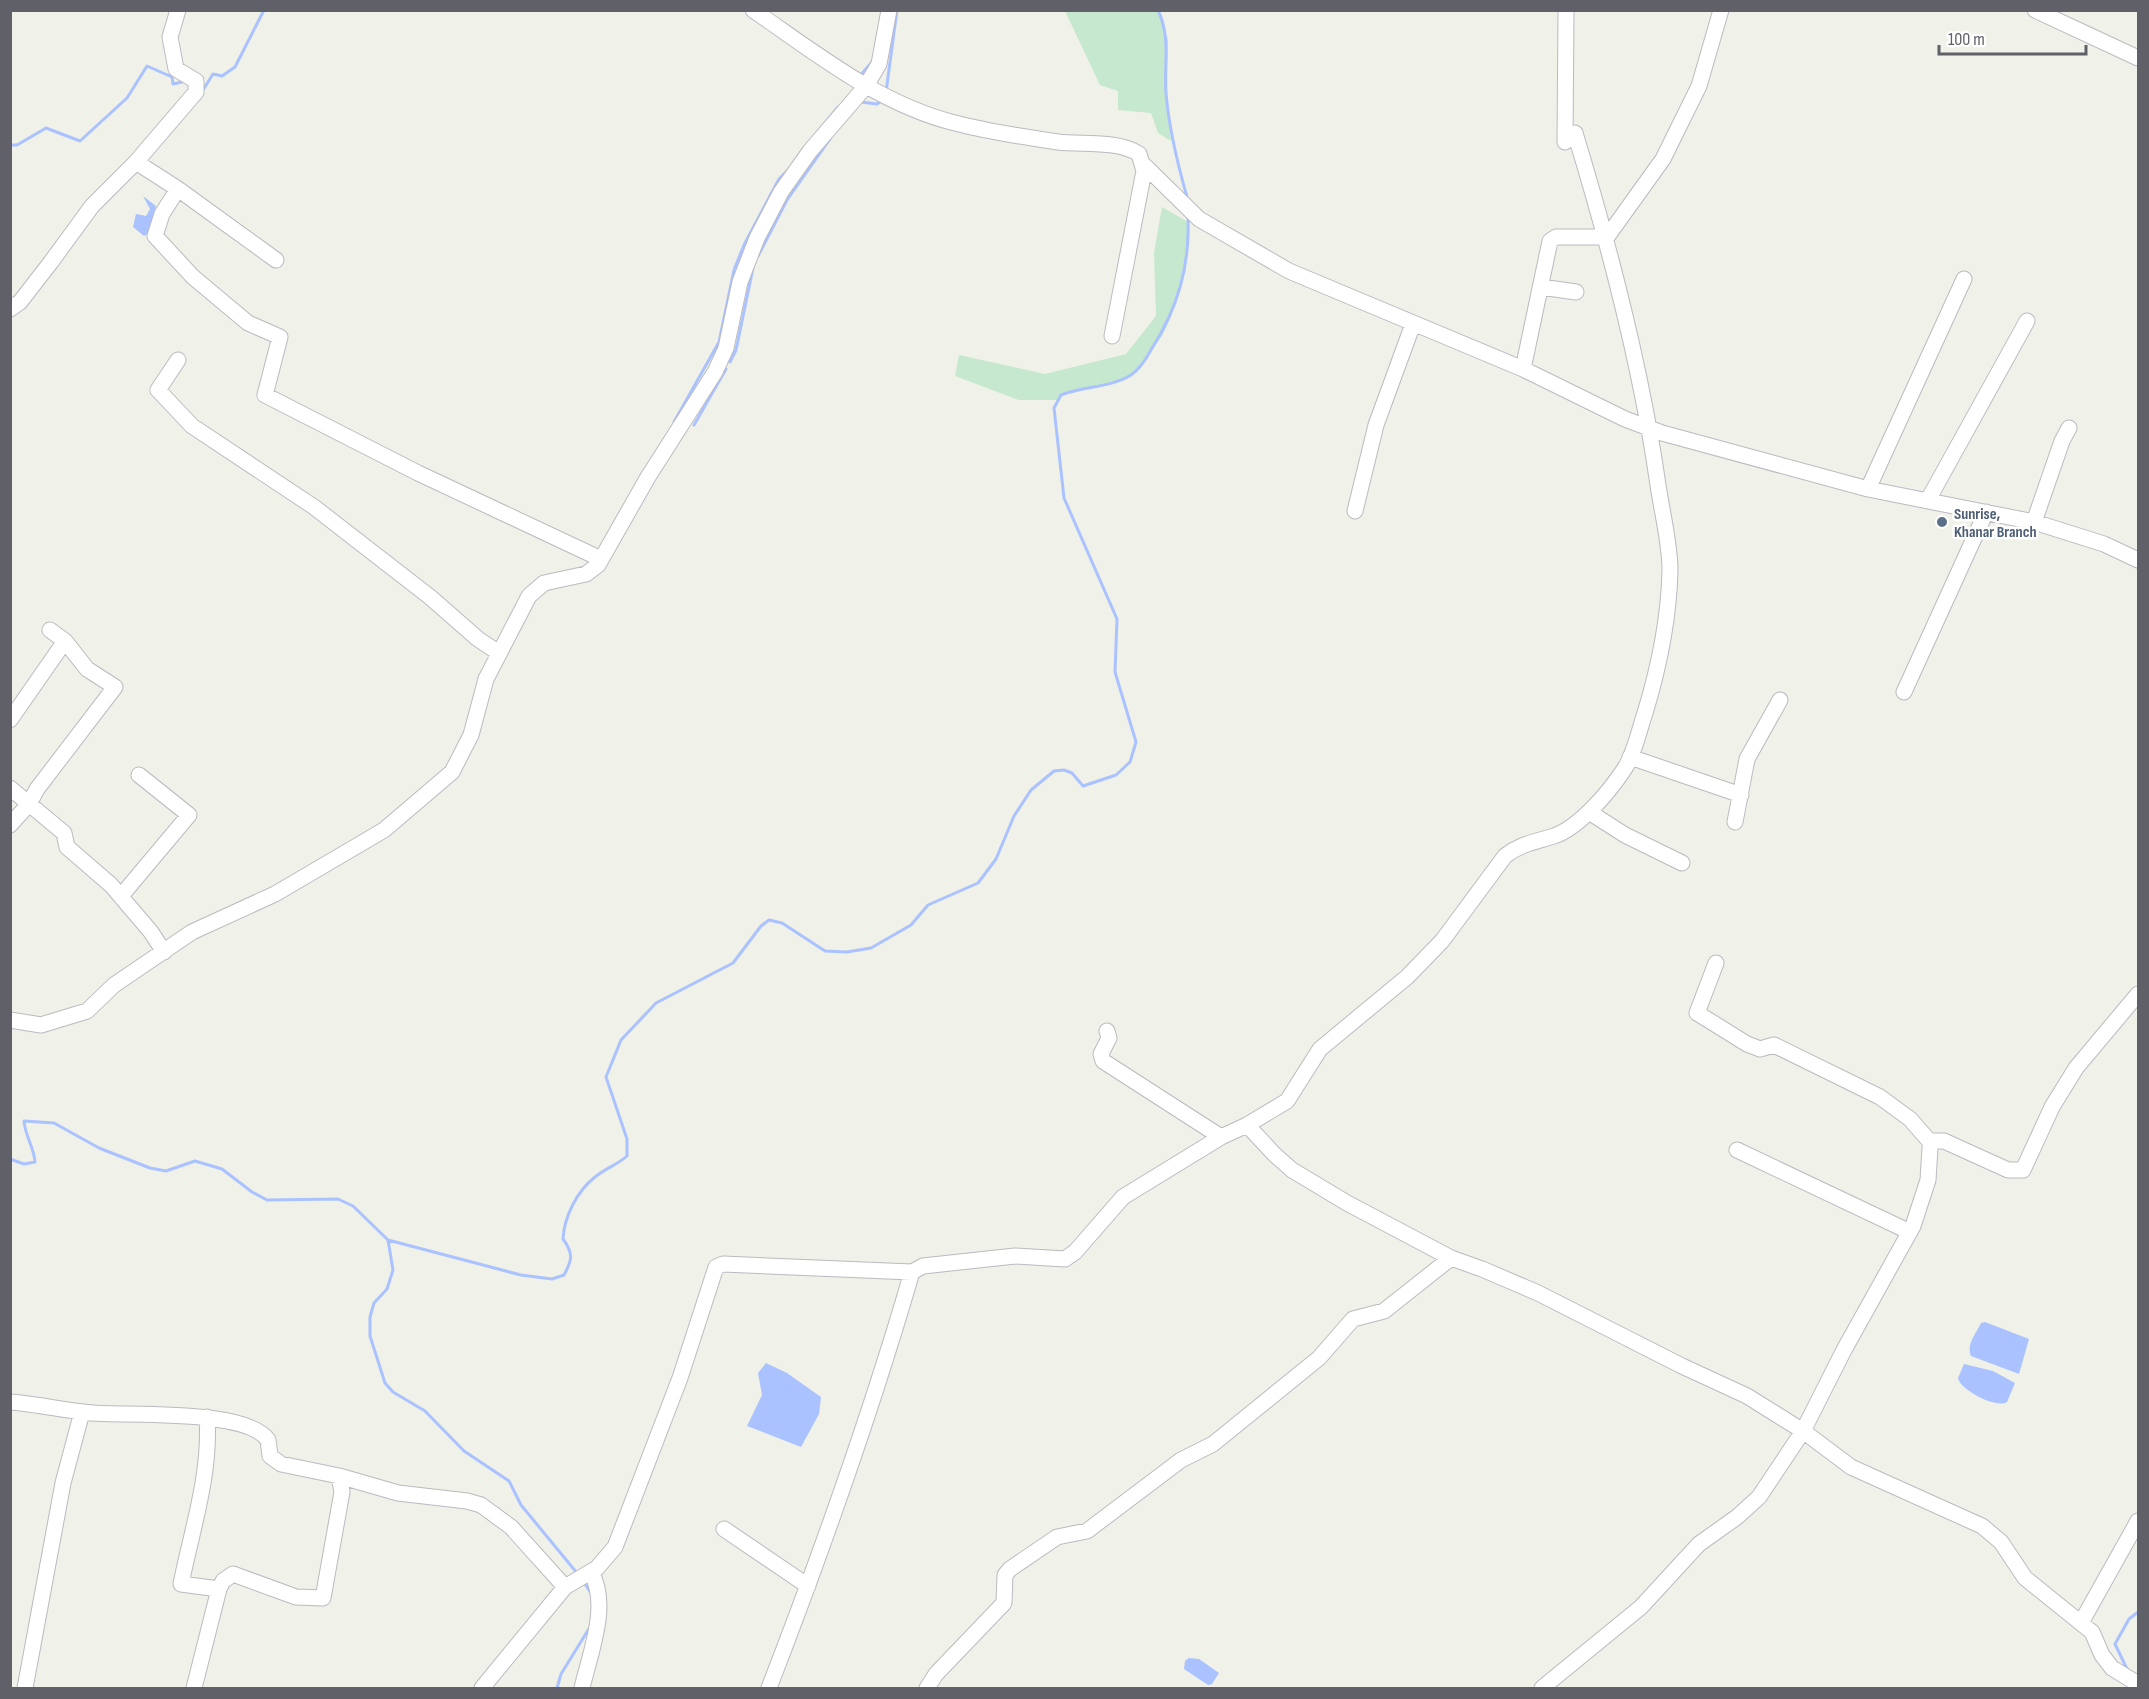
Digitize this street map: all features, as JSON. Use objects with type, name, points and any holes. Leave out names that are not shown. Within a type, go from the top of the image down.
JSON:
[{"type":"street","points":[[10,309],[33,286],[92,206],[136,162],[197,89],[196,81],[176,69],[170,37],[172,23],[178,10]]},
{"type":"street","points":[[753,10],[884,99],[925,115],[996,133],[1127,148],[1139,154],[1144,165],[1199,219],[1289,271],[1523,369],[1648,428],[1868,489],[2034,522],[2104,544],[2139,560]]},
{"type":"street","points":[[10,1020],[40,1024],[87,1011],[114,985],[192,932],[275,894],[384,830],[452,772],[471,735],[486,679],[529,596],[544,583],[586,574],[601,559],[648,477],[715,372],[726,348],[740,282],[758,238],[781,192],[810,151],[866,86],[879,64],[889,10]]},
{"type":"street","points":[[482,1689],[567,1585],[597,1568],[615,1547],[680,1378],[716,1267],[723,1264],[912,1272],[923,1266],[1015,1256],[1065,1259],[1075,1252],[1123,1197],[1221,1137],[1248,1125],[1287,1101],[1320,1049],[1407,977],[1442,941],[1504,856],[1515,848],[1573,826],[1588,812],[1624,769],[1652,691],[1663,636],[1670,568],[1648,428],[1607,237],[1575,133],[1565,142],[1566,10]]},
{"type":"street","points":[[1607,237],[1668,149],[1698,86],[1721,10]]},
{"type":"street","points":[[2035,10],[2139,58]]},
{"type":"street","points":[[136,162],[178,189],[276,260]]},
{"type":"street","points":[[1112,336],[1144,165]]},
{"type":"street","points":[[178,189],[162,214],[155,236],[193,278],[248,323],[280,337],[265,395],[418,473],[601,559]]},
{"type":"street","points":[[1523,369],[1552,238],[1607,237]]},
{"type":"street","points":[[1868,489],[1964,279]]},
{"type":"street","points":[[1541,287],[1576,292]]},
{"type":"street","points":[[1928,500],[2027,321]]},
{"type":"street","points":[[1354,511],[1376,425],[1413,324]]},
{"type":"street","points":[[178,360],[158,390],[192,426],[314,507],[430,597],[478,639],[500,653]]},
{"type":"street","points":[[2034,522],[2062,441],[2069,428]]},
{"type":"street","points":[[1904,692],[1986,512]]},
{"type":"street","points":[[10,825],[29,804],[37,789],[115,687],[87,669],[65,641],[50,630]]},
{"type":"street","points":[[10,720],[65,641]]},
{"type":"street","points":[[1735,822],[1747,759],[1780,700]]},
{"type":"street","points":[[1630,757],[1741,795]]},
{"type":"street","points":[[121,896],[189,815],[139,775]]},
{"type":"street","points":[[10,788],[64,833],[68,847],[121,896],[164,952]]},
{"type":"street","points":[[1588,812],[1682,863]]},
{"type":"street","points":[[1716,963],[1704,989],[1697,1013],[1747,1044],[1760,1049],[1774,1045],[1880,1097],[1910,1119],[1931,1143]]},
{"type":"street","points":[[1542,1689],[1641,1607],[1699,1544],[1737,1517],[1759,1497],[1803,1431],[1844,1350],[1910,1232],[1928,1180],[1931,1143],[1935,1139],[1944,1141],[2008,1170],[2023,1170],[2052,1107],[2076,1068],[2139,994]]},
{"type":"street","points":[[1107,1031],[1109,1038],[1101,1054],[1103,1062],[1221,1137]]},
{"type":"street","points":[[1248,1125],[1274,1154],[1293,1170],[1347,1203],[1450,1258],[1538,1293],[1682,1366],[1747,1396],[1803,1431],[1851,1467],[1982,1526],[2001,1542],[2025,1578],[2082,1621],[2092,1632],[2102,1655],[2112,1668],[2139,1684]]},
{"type":"street","points":[[1737,1150],[1910,1232]]},
{"type":"street","points":[[927,1689],[936,1674],[1004,1603],[1005,1575],[1010,1569],[1057,1537],[1087,1531],[1181,1460],[1213,1444],[1319,1358],[1353,1319],[1384,1311],[1450,1258]]},
{"type":"street","points":[[769,1689],[882,1376],[912,1272]]},
{"type":"street","points":[[10,1402],[82,1412],[207,1417],[256,1429],[268,1440],[270,1456],[277,1462],[398,1492],[481,1505],[511,1527],[567,1585]]},
{"type":"street","points":[[25,1689],[63,1483],[82,1412]]},
{"type":"street","points":[[207,1417],[207,1468],[193,1522],[182,1584],[219,1589]]},
{"type":"street","points":[[194,1689],[223,1581],[233,1574],[297,1598],[323,1598],[342,1492],[339,1476]]},
{"type":"street","points":[[2082,1621],[2139,1521]]},
{"type":"street","points":[[724,1529],[808,1586]]},
{"type":"street","points":[[582,1689],[599,1606],[599,1590],[589,1573]]},
{"type":"green space","points":[[1065,11],[1158,11],[1168,40],[1166,91],[1171,141],[1158,133],[1151,113],[1118,110],[1118,91],[1100,85]]},
{"type":"green space","points":[[1162,207],[1188,222],[1185,272],[1162,336],[1133,374],[1116,382],[1065,394],[1056,400],[1019,400],[955,376],[959,355],[1045,374],[1126,354],[1156,316],[1154,253]]},
{"type":"water","points":[[143,196],[156,206],[152,220],[154,230],[144,236],[133,227],[136,214],[146,216],[150,209]]},
{"type":"water","points":[[1985,1322],[2029,1339],[2019,1374],[1971,1356],[1972,1339],[1981,1323]]},
{"type":"water","points":[[766,1363],[787,1373],[821,1397],[819,1414],[801,1447],[747,1426],[762,1395],[758,1373]]},
{"type":"water","points":[[1964,1364],[1993,1371],[2015,1383],[2007,1402],[1988,1401],[1965,1388],[1958,1378]]},
{"type":"water","points":[[1189,1658],[1199,1659],[1219,1673],[1212,1684],[1208,1685],[1184,1669],[1185,1661]]},
{"type":"waterway","points":[[203,90],[213,74],[222,76],[235,67],[264,10]]},
{"type":"waterway","points":[[886,92],[897,10]]},
{"type":"waterway","points":[[1158,10],[1166,41],[1166,93],[1169,120],[1187,197]]},
{"type":"waterway","points":[[859,77],[872,62]]},
{"type":"waterway","points":[[10,145],[17,145],[46,128],[80,141],[127,98],[147,66],[172,77],[173,84],[186,81]]},
{"type":"waterway","points":[[861,102],[877,104],[881,101]]},
{"type":"waterway","points":[[799,155],[838,107]]},
{"type":"waterway","points":[[758,256],[787,200],[830,139]]},
{"type":"waterway","points":[[674,422],[719,342],[734,270],[744,245],[779,179],[788,170]]},
{"type":"waterway","points":[[10,1159],[24,1164],[35,1162],[24,1121],[54,1123],[99,1148],[150,1168],[166,1171],[195,1161],[222,1169],[252,1192],[267,1200],[338,1199],[353,1206],[388,1240],[521,1275],[552,1279],[564,1275],[571,1257],[563,1239],[564,1231],[577,1197],[588,1183],[627,1156],[627,1139],[606,1077],[621,1040],[656,1003],[733,963],[761,926],[769,920],[782,923],[825,951],[847,952],[871,948],[911,925],[928,905],[978,883],[996,859],[1014,816],[1031,790],[1054,771],[1064,770],[1072,773],[1083,786],[1116,775],[1130,762],[1136,742],[1115,672],[1117,619],[1064,498],[1054,408],[1061,395],[1123,379],[1134,373],[1145,360],[1168,318],[1180,286],[1187,252],[1188,216]]},
{"type":"waterway","points":[[730,362],[736,350],[753,268]]},
{"type":"waterway","points":[[694,425],[726,369]]},
{"type":"waterway","points":[[388,1240],[393,1270],[387,1289],[374,1303],[370,1317],[370,1336],[385,1383],[393,1392],[425,1411],[464,1451],[509,1481],[521,1505],[577,1573]]},
{"type":"waterway","points":[[583,1581],[591,1593]]},
{"type":"waterway","points":[[2127,1669],[2115,1644],[2129,1619],[2138,1612]]},
{"type":"waterway","points":[[557,1688],[561,1674],[590,1627]]},
{"type":"place","name":"Sunrise, Khanar Branch","points":[[1942,522]]}]
